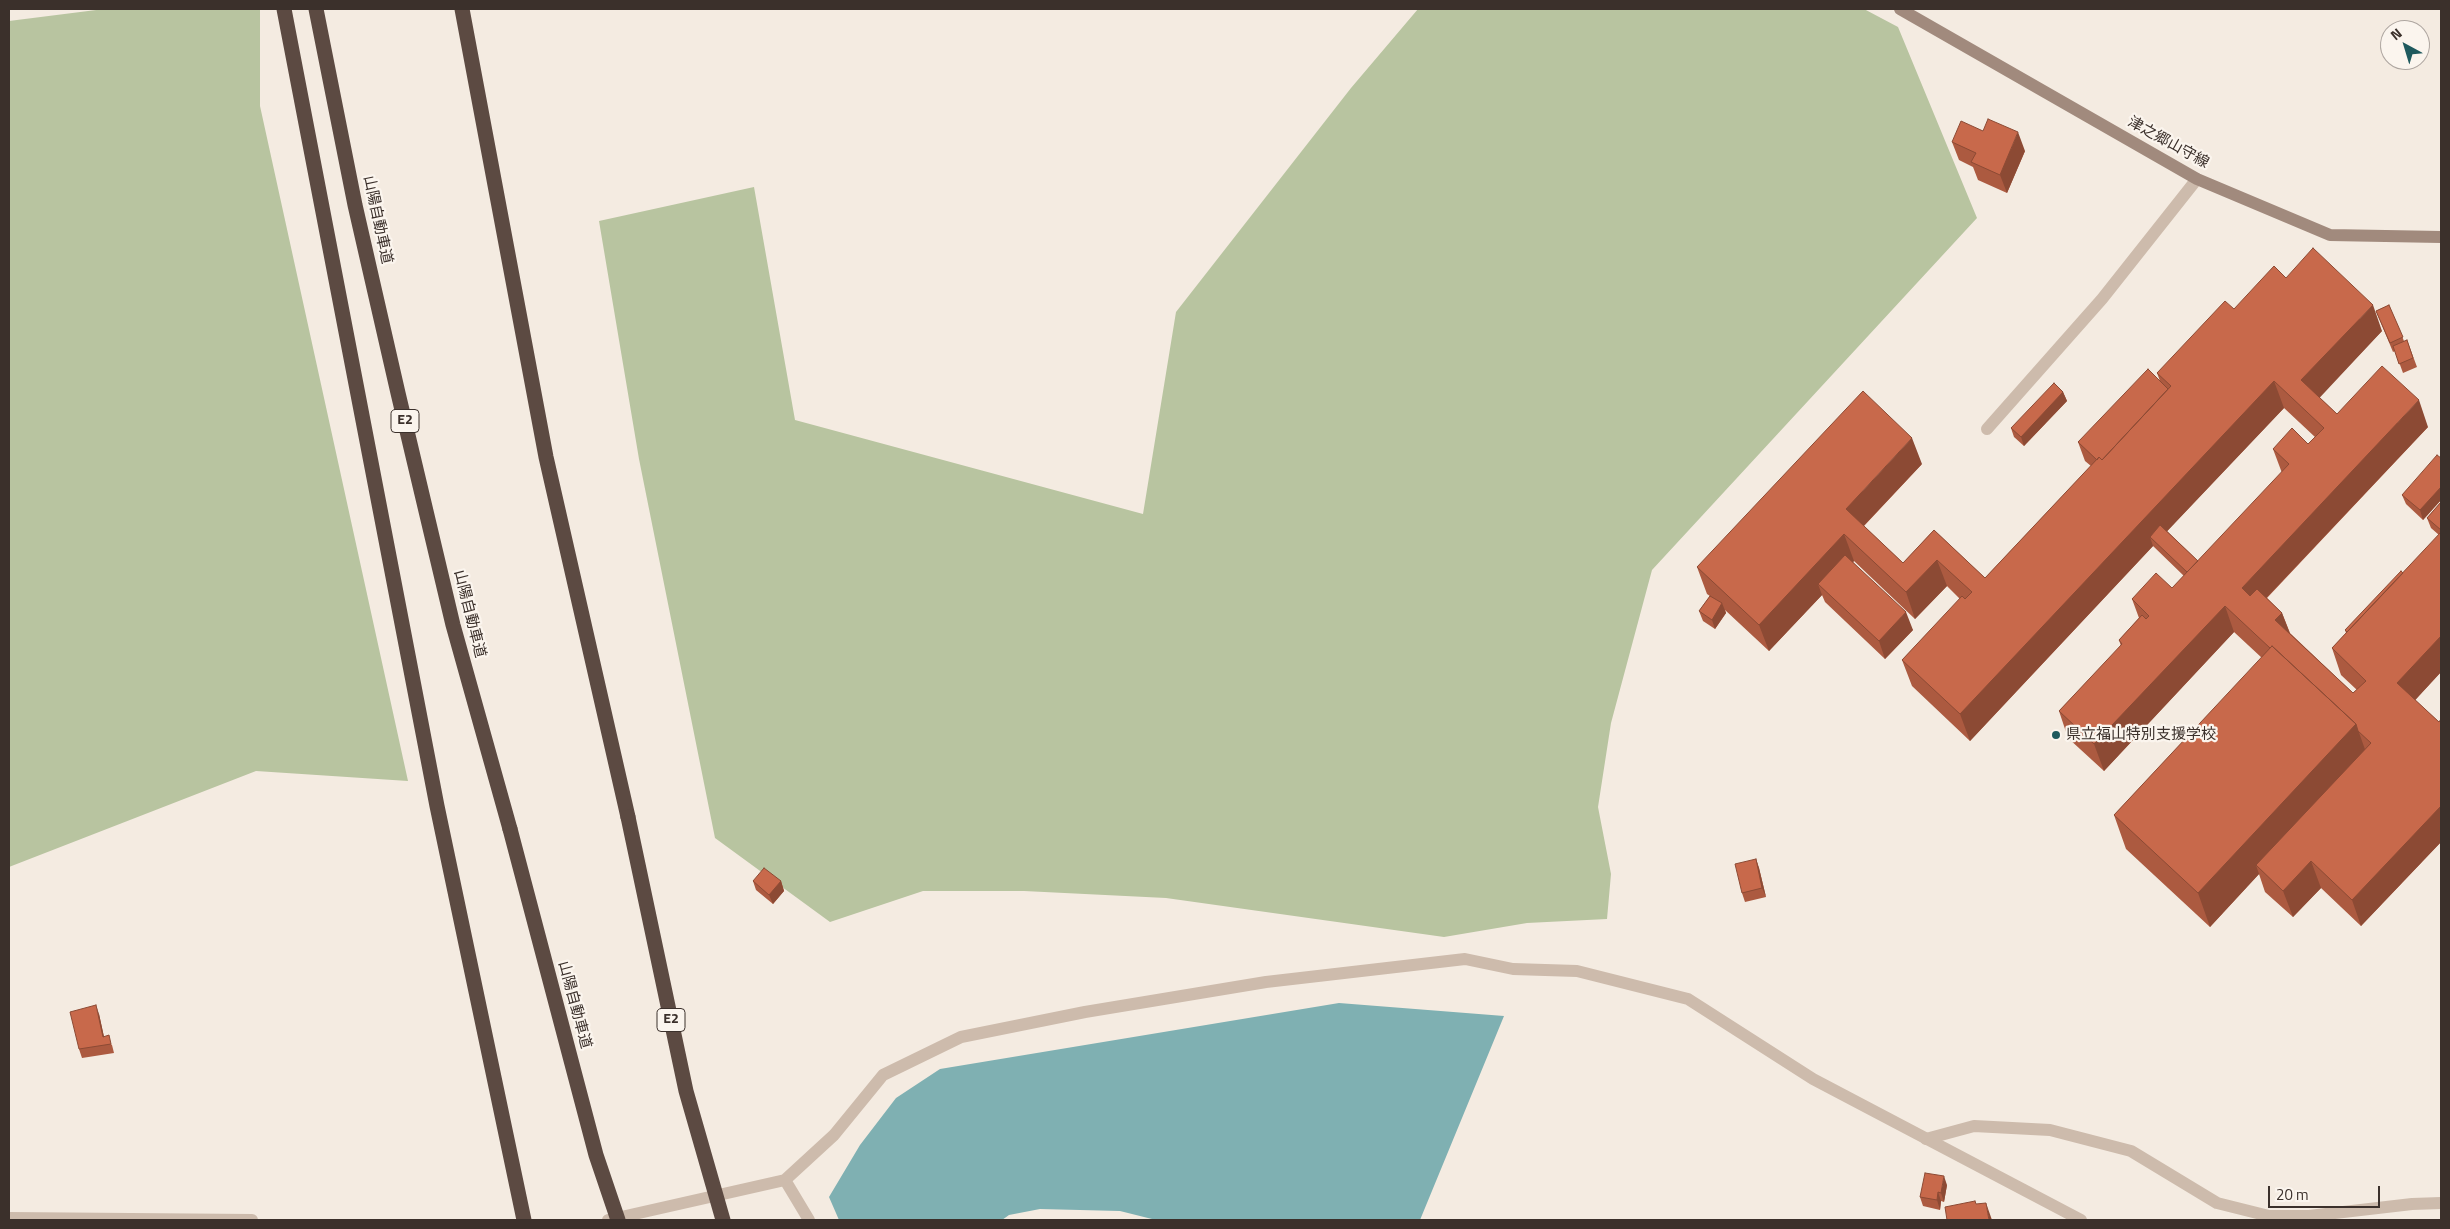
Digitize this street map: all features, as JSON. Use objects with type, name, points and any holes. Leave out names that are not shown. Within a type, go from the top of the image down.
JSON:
[{"type":"highway","points":[[284,9],[437,806],[524,1220]]},
{"type":"highway","name":"山陽自動車道","points":[[316,9],[355,205],[453,625],[510,829],[596,1155],[618,1220]]},
{"type":"highway","name":"E2","points":[[462,9],[546,457],[628,817],[686,1091],[723,1220]]},
{"type":"main road","name":"津之郷山守線","points":[[1900,9],[2197,179],[2330,236],[2441,237]]},
{"type":"street","points":[[1987,429],[2102,299],[2197,179]]},
{"type":"street","points":[[608,1220],[785,1180],[834,1135],[883,1075],[961,1037],[1085,1012],[1266,982],[1465,959],[1514,969],[1577,971],[1688,999],[1814,1079],[2081,1220]]},
{"type":"street","points":[[1926,1139],[1974,1126],[2050,1130],[2130,1151],[2217,1203],[2268,1216],[2309,1216],[2412,1204],[2441,1203]]},
{"type":"street","points":[[785,1180],[809,1220]]},
{"type":"street","points":[[9,1218],[252,1220]]},
{"type":"green space","points":[[104,9],[260,9],[260,106],[408,781],[256,771],[9,867],[9,21]]},
{"type":"green space","points":[[1418,9],[1864,9],[1898,27],[1977,218],[1652,570],[1611,723],[1598,807],[1611,874],[1607,919],[1527,923],[1444,937],[1166,898],[1024,891],[923,891],[830,922],[715,838],[639,459],[599,221],[754,187],[795,420],[1143,514],[1176,312],[1351,88]]},
{"type":"water","points":[[1339,1003],[1504,1016],[1420,1220],[1156,1220],[1120,1211],[1040,1209],[1009,1215],[1002,1220],[839,1220],[829,1197],[860,1145],[896,1098],[940,1069]]},
{"type":"building","points":[[1988,119],[2018,132],[2000,175],[1971,162],[1976,153],[1952,142],[1961,121],[1983,131]]},
{"type":"building","points":[[2313,248],[2373,305],[2301,380],[2337,414],[2382,366],[2419,400],[2242,588],[2250,596],[2257,589],[2282,613],[2275,620],[2353,693],[2366,681],[2332,648],[2441,532],[2441,636],[2397,683],[2439,722],[2441,719],[2441,806],[2352,900],[2311,861],[2283,891],[2256,865],[2371,743],[2358,731],[2356,724],[2272,646],[2270,648],[2225,606],[2094,744],[2059,711],[2122,644],[2119,640],[2142,615],[2146,619],[2149,616],[2132,599],[2156,573],[2172,588],[2289,464],[2273,449],[2292,428],[2308,444],[2324,428],[2274,381],[1960,714],[1902,660],[1962,596],[1965,599],[1972,592],[1937,560],[1906,592],[1844,534],[1759,625],[1697,567],[1863,391],[1912,438],[1846,509],[1903,563],[1934,530],[1985,578],[2099,457],[2102,460],[2171,386],[2157,373],[2225,301],[2234,309],[2274,266],[2286,278]]},
{"type":"building","points":[[2389,305],[2403,337],[2390,343],[2376,311]]},
{"type":"building","points":[[2407,340],[2413,358],[2399,364],[2393,346]]},
{"type":"building","points":[[2148,369],[2168,389],[2102,460],[2099,457],[2097,460],[2078,442]]},
{"type":"building","points":[[2054,383],[2063,392],[2021,437],[2011,428]]},
{"type":"building","points":[[2437,455],[2441,458],[2441,487],[2420,510],[2402,495]]},
{"type":"building","points":[[2441,502],[2441,530],[2427,518]]},
{"type":"building","points":[[2160,525],[2198,561],[2187,572],[2150,537]]},
{"type":"building","points":[[1845,555],[1906,612],[1879,641],[1818,584]]},
{"type":"building","points":[[2401,571],[2403,573],[2347,632],[2345,630]]},
{"type":"building","points":[[1710,596],[1722,603],[1712,620],[1699,611]]},
{"type":"building","points":[[2272,646],[2356,724],[2198,893],[2114,815]]},
{"type":"building","points":[[1756,859],[1762,888],[1742,893],[1735,864]]},
{"type":"building","points":[[764,868],[781,881],[769,895],[753,881]]},
{"type":"building","points":[[96,1005],[103,1037],[109,1035],[111,1044],[79,1049],[70,1012]]},
{"type":"building","points":[[1925,1173],[1944,1176],[1941,1193],[1938,1192],[1937,1200],[1920,1197]]},
{"type":"building","points":[[1975,1201],[1976,1204],[1986,1203],[1989,1220],[1947,1220],[1945,1207]]},
{"type":"place","name":"県立福山特別支援学校","points":[[2056,735]]}]
